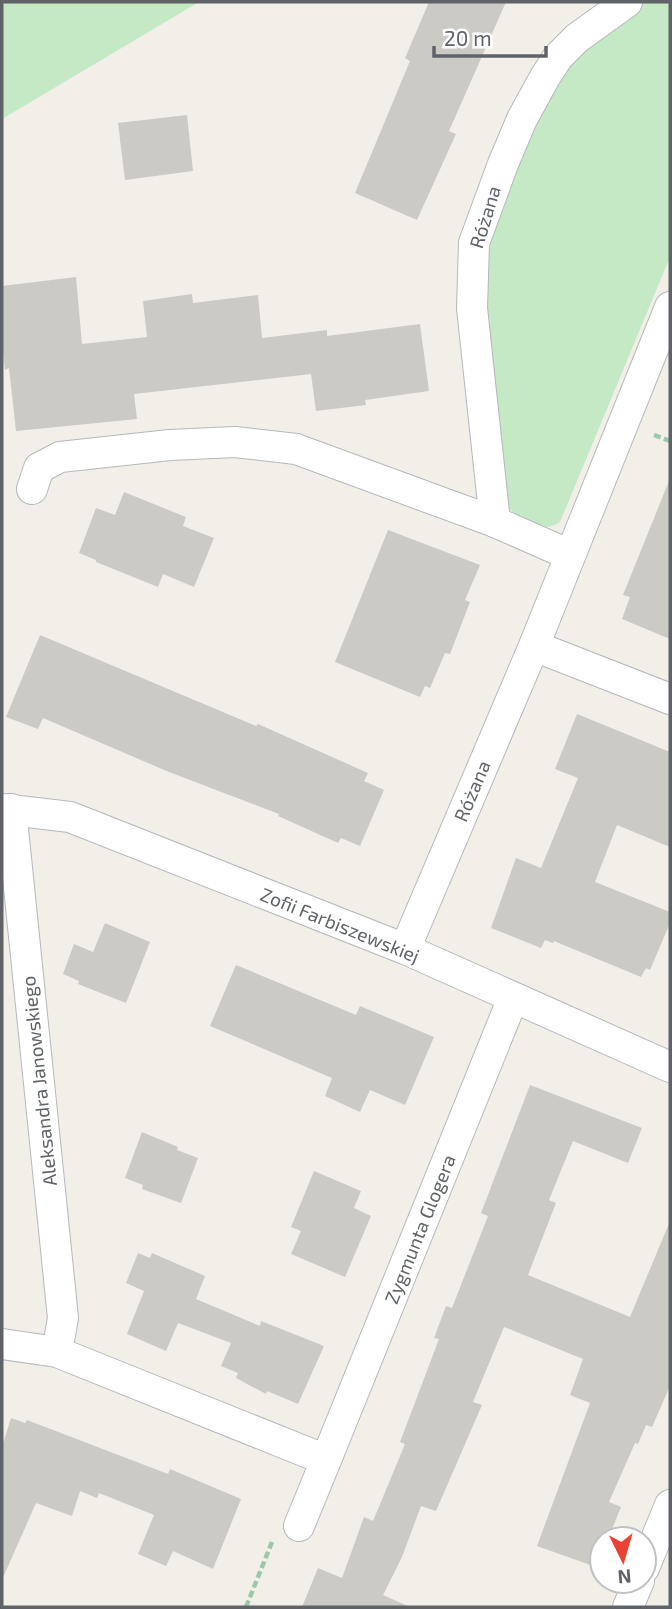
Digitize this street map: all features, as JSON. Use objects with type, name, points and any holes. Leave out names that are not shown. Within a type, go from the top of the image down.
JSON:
[{"type":"street","name":"Różana","points":[[495,522],[472,308],[474,243],[522,119],[545,77],[577,38],[627,2]]},
{"type":"street","name":"Różana","points":[[405,949],[534,646],[670,307]]},
{"type":"street","points":[[32,489],[39,468],[60,457],[170,445],[235,442],[296,449],[495,522],[570,555]]},
{"type":"street","points":[[534,646],[670,699]]},
{"type":"street","name":"Zofii Farbiszewskiej","points":[[7,809],[70,817],[405,949],[670,1067]]},
{"type":"street","name":"Aleksandra Janowskiego","points":[[7,809],[63,1318],[57,1352]]},
{"type":"street","name":"Zygmunta Glogera","points":[[287,1529],[326,1460],[513,998]]},
{"type":"street","points":[[2,1344],[57,1352],[326,1460]]},
{"type":"street","points":[[658,1534],[670,1505]]},
{"type":"path","points":[[650,433],[670,441]]},
{"type":"path","points":[[246,1607],[287,1529]]},
{"type":"green space","points":[[2,2],[199,2],[2,119]]},
{"type":"green space","points":[[642,2],[670,2],[670,257],[560,522],[553,526],[537,526],[516,515],[505,503],[484,277],[493,226],[552,85],[597,35]]},
{"type":"building","points":[[429,2],[506,2],[449,131],[456,134],[417,220],[355,193],[410,61],[405,58]]},
{"type":"building","points":[[187,115],[193,171],[125,180],[118,123]]},
{"type":"building","points":[[76,277],[82,344],[147,337],[143,301],[192,294],[193,303],[258,295],[262,338],[327,330],[327,336],[420,324],[429,391],[365,400],[366,405],[316,411],[311,374],[134,394],[137,419],[16,431],[9,368],[5,370],[2,286]]},
{"type":"building","points":[[669,481],[670,639],[622,619],[630,597],[623,595]]},
{"type":"building","points":[[124,492],[186,517],[183,526],[214,538],[194,587],[163,574],[158,587],[79,553],[96,508],[115,515]]},
{"type":"building","points":[[388,530],[480,565],[465,600],[470,602],[450,654],[445,653],[430,688],[425,686],[420,697],[335,662]]},
{"type":"building","points":[[40,635],[256,726],[258,724],[368,773],[364,781],[384,790],[360,846],[341,838],[338,843],[278,816],[279,814],[169,772],[43,718],[38,729],[6,717]]},
{"type":"building","points":[[577,714],[670,752],[670,847],[617,825],[595,882],[670,912],[670,923],[650,970],[646,968],[641,977],[554,941],[545,940],[541,948],[491,928],[516,858],[541,868],[578,778],[555,769]]},
{"type":"building","points":[[105,923],[150,942],[126,1003],[78,984],[79,981],[63,974],[74,944],[93,952]]},
{"type":"building","points":[[236,965],[356,1015],[360,1006],[434,1037],[405,1105],[370,1090],[360,1112],[325,1096],[332,1078],[210,1026]]},
{"type":"building","points":[[530,1085],[642,1128],[628,1163],[573,1141],[549,1200],[556,1203],[528,1275],[630,1317],[670,1221],[670,1386],[652,1427],[646,1425],[638,1444],[635,1443],[609,1502],[621,1507],[614,1525],[588,1525],[588,1564],[537,1546],[590,1403],[570,1395],[583,1359],[504,1327],[473,1402],[482,1405],[436,1511],[421,1506],[402,1557],[383,1595],[410,1607],[302,1607],[318,1568],[342,1578],[364,1517],[373,1521],[405,1444],[400,1442],[439,1339],[434,1338],[446,1306],[452,1308],[488,1216],[481,1213]]},
{"type":"building","points":[[142,1132],[198,1158],[181,1203],[142,1189],[143,1185],[125,1178]]},
{"type":"building","points":[[314,1171],[361,1191],[354,1208],[371,1216],[345,1277],[291,1254],[301,1231],[291,1227]]},
{"type":"building","points":[[138,1253],[150,1258],[152,1253],[205,1276],[196,1299],[260,1326],[261,1321],[324,1346],[298,1404],[267,1391],[266,1394],[236,1378],[238,1373],[221,1366],[231,1343],[178,1323],[166,1351],[127,1334],[144,1291],[126,1283]]},
{"type":"building","points":[[11,1418],[25,1423],[27,1420],[168,1474],[170,1469],[241,1499],[213,1569],[173,1551],[166,1566],[138,1554],[154,1515],[99,1493],[97,1498],[80,1491],[72,1516],[36,1503],[2,1580],[2,1447]]}]
